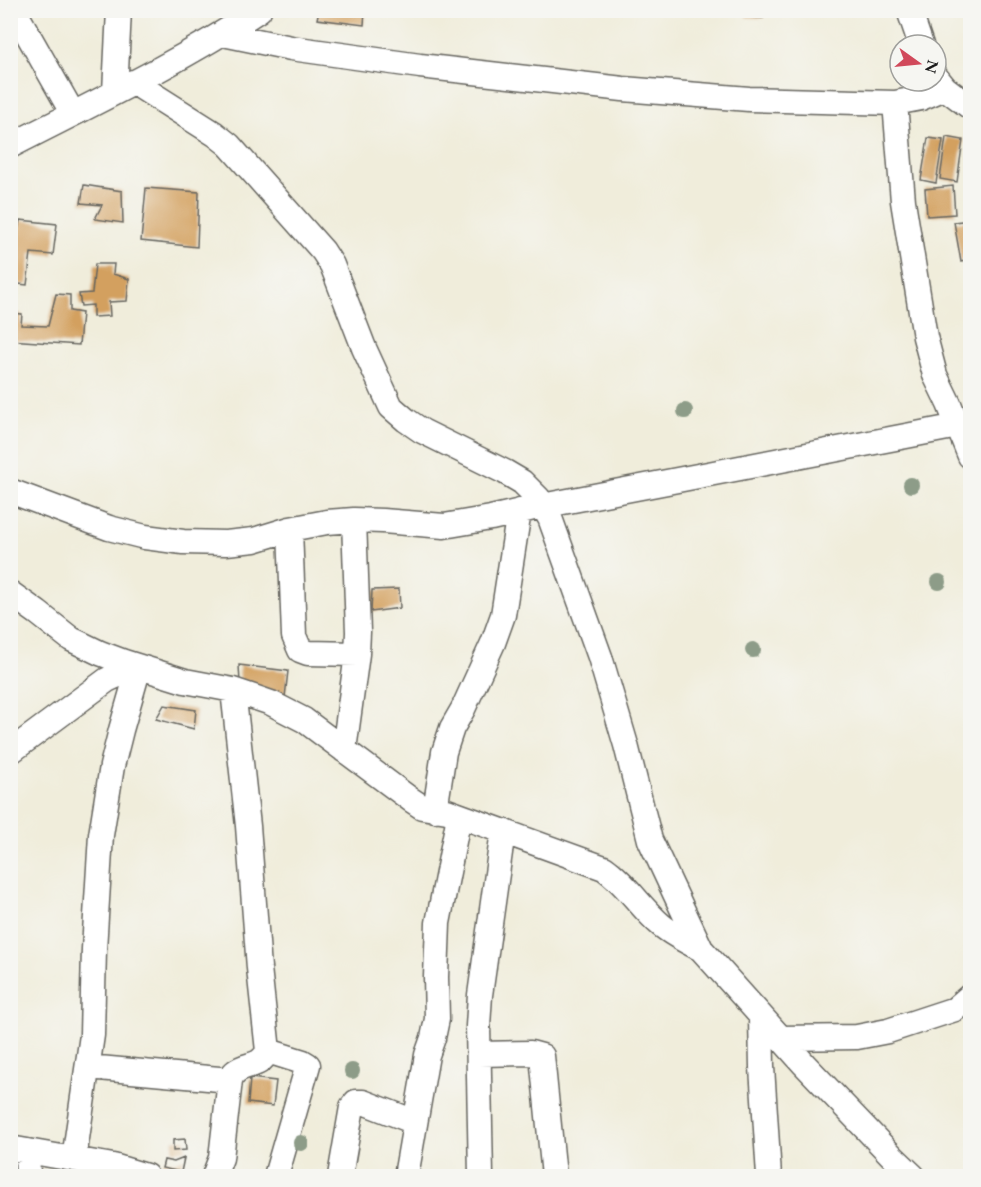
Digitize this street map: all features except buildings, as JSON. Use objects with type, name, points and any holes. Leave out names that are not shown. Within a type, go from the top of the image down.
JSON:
[{"type":"street","points":[[14,10],[73,114]]},
{"type":"street","points":[[119,10],[124,87]]},
{"type":"street","points":[[10,146],[223,34],[259,10]]},
{"type":"street","points":[[909,10],[917,33]]},
{"type":"street","points":[[223,34],[291,48],[420,66],[623,89],[749,99],[896,103],[921,98],[927,93]]},
{"type":"street","points":[[124,87],[215,134],[229,145],[324,251],[332,265],[364,348],[391,407],[422,430],[522,482],[538,498],[531,509],[493,644],[452,728],[444,752],[435,810]]},
{"type":"street","points":[[948,89],[970,107]]},
{"type":"street","points":[[896,103],[903,201],[925,337],[935,375],[964,427],[970,456]]},
{"type":"street","points":[[10,491],[109,528],[145,537],[183,542],[226,543],[254,540],[290,529],[327,522],[354,520],[444,526],[964,427]]},
{"type":"street","points":[[531,509],[550,518],[600,657],[650,840],[701,950],[780,1038],[913,1176]]},
{"type":"street","points":[[344,750],[358,632],[354,520]]},
{"type":"street","points":[[290,529],[294,636],[300,650],[308,653],[357,654]]},
{"type":"street","points":[[10,593],[71,639],[138,670],[234,690],[271,703],[304,720],[422,807],[459,816],[604,868],[616,876],[659,924],[701,950]]},
{"type":"street","points":[[10,752],[107,680],[138,670]]},
{"type":"street","points":[[74,1159],[92,1035],[94,949],[101,836],[112,766],[138,670]]},
{"type":"street","points":[[214,1176],[221,1158],[230,1080],[235,1072],[265,1059],[268,1051],[234,690]]},
{"type":"street","points":[[406,1176],[427,1055],[437,1019],[438,924],[459,816]]},
{"type":"street","points":[[481,1176],[478,1026],[480,994],[503,831]]},
{"type":"street","points":[[780,1038],[857,1037],[888,1031],[955,1009],[970,996]]},
{"type":"street","points":[[761,1017],[769,1176]]},
{"type":"street","points":[[268,1051],[308,1065],[276,1176]]},
{"type":"street","points":[[479,1054],[531,1053],[542,1056],[554,1176]]},
{"type":"street","points":[[88,1067],[230,1080]]},
{"type":"street","points":[[340,1176],[352,1107],[356,1102],[363,1102],[415,1122]]},
{"type":"street","points":[[28,1176],[19,1150],[113,1166],[146,1176]]}]
